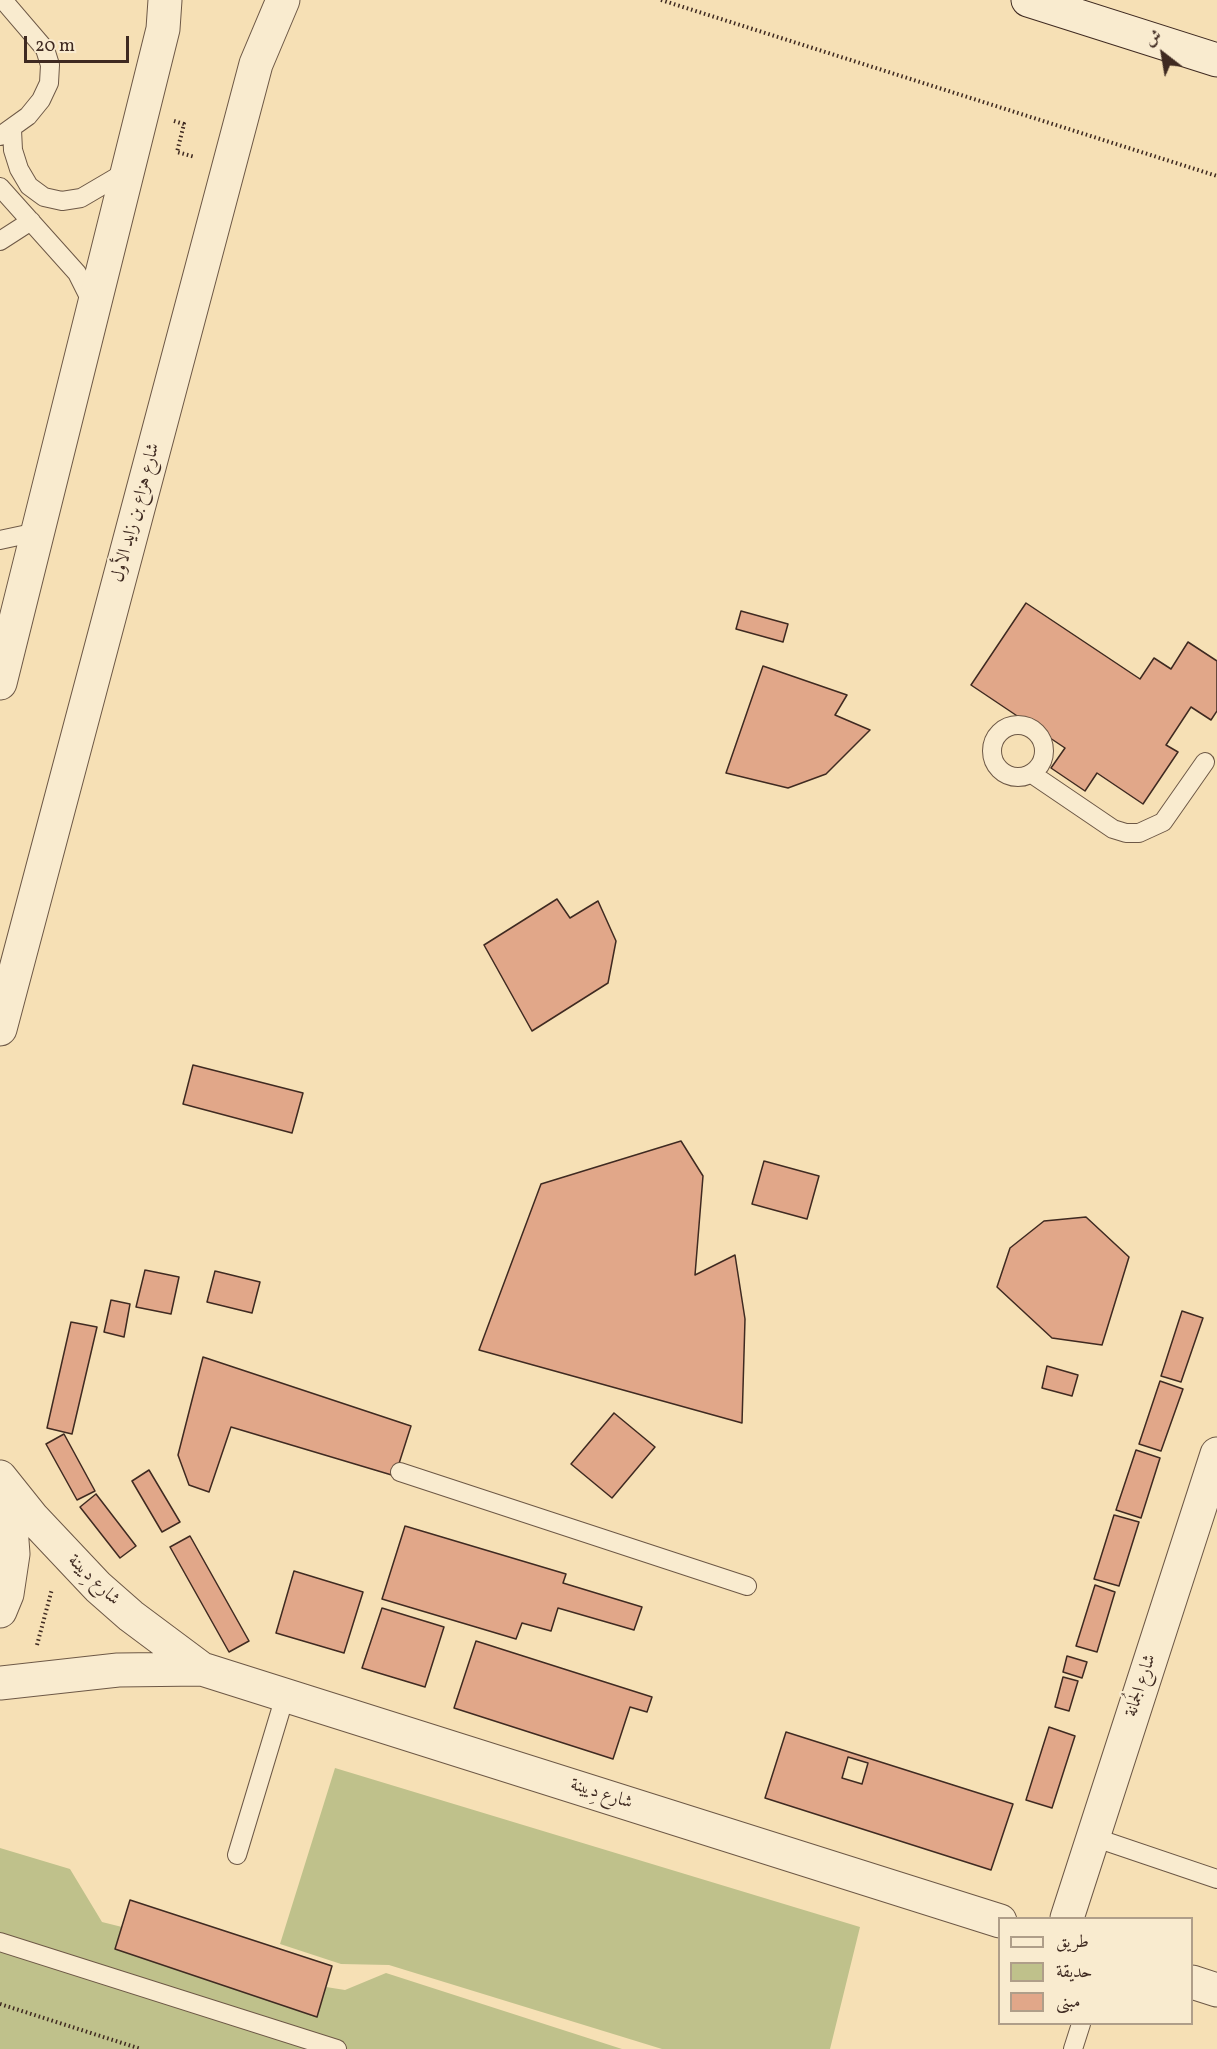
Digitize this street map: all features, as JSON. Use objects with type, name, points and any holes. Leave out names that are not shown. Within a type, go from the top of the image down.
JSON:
[{"type":"street","points":[[0,683],[163,29],[165,0]]},
{"type":"street","name":"شارع هزاع بن زايد الأول","points":[[0,1029],[256,64],[283,0]]},
{"type":"street","points":[[1028,0],[1217,60]]},
{"type":"street","name":"شارع الجُمانة","points":[[1066,1917],[1217,1454]]},
{"type":"street","points":[[0,1477],[10,1514],[13,1554],[6,1594],[0,1611]]},
{"type":"street","name":"شارع دِيينة","points":[[0,1477],[66,1555],[131,1616],[202,1669]]},
{"type":"street","name":"شارع دِيينة","points":[[0,1683],[118,1670],[202,1669],[998,1921]]},
{"type":"street","points":[[1193,1983],[1217,1990]]},
{"type":"lane","points":[[3,0],[45,49],[50,65],[49,83],[41,100],[28,116],[6,133],[19,169],[29,186],[44,197],[62,201],[81,198],[127,171]]},
{"type":"lane","points":[[3,195],[31,221],[77,273],[94,307]]},
{"type":"lane","points":[[0,241],[31,221]]},
{"type":"lane","points":[[0,540],[38,532]]},
{"type":"lane","points":[[1032,774],[1113,829],[1126,833],[1139,833],[1164,822],[1205,762]]},
{"type":"lane","points":[[400,1472],[747,1586]]},
{"type":"lane","points":[[237,1856],[285,1696]]},
{"type":"lane","points":[[1093,1837],[1217,1879]]},
{"type":"lane","points":[[0,1942],[337,2049]]},
{"type":"lane","points":[[1073,2049],[1081,2025]]},
{"type":"path","points":[[661,0],[1217,176]]},
{"type":"path","points":[[165,119],[184,124],[177,152],[200,158]]},
{"type":"path","points":[[33,1678],[34,1655],[55,1578],[66,1555]]},
{"type":"path","points":[[0,2004],[141,2049]]},
{"type":"green space","points":[[335,1768],[860,1927],[830,2049],[662,2049],[389,1965],[341,1964],[280,1944]]},
{"type":"green space","points":[[0,1848],[70,1869],[102,1922],[122,1927],[116,1949],[317,2017],[326,1987],[345,1990],[386,1973],[622,2049],[0,2049]]},
{"type":"building","points":[[1026,603],[1140,679],[1154,658],[1171,669],[1188,642],[1217,661],[1217,711],[1211,720],[1191,707],[1166,745],[1178,752],[1143,804],[1097,773],[1085,791],[1051,768],[1065,748],[971,685]]},
{"type":"building","points":[[741,611],[788,624],[783,642],[736,629]]},
{"type":"building","points":[[763,666],[847,695],[835,715],[870,730],[826,774],[788,788],[726,773]]},
{"type":"building","points":[[557,899],[570,918],[598,901],[616,941],[608,983],[532,1031],[484,945]]},
{"type":"building","points":[[193,1065],[303,1093],[292,1133],[183,1104]]},
{"type":"building","points":[[681,1141],[703,1176],[695,1275],[735,1255],[745,1319],[742,1423],[479,1350],[541,1184]]},
{"type":"building","points":[[764,1161],[819,1176],[807,1219],[752,1204]]},
{"type":"building","points":[[1086,1217],[1129,1257],[1102,1345],[1052,1338],[997,1287],[1010,1248],[1044,1221]]},
{"type":"building","points":[[145,1270],[179,1277],[171,1314],[136,1307]]},
{"type":"building","points":[[215,1271],[260,1282],[252,1313],[207,1302]]},
{"type":"building","points":[[111,1300],[130,1304],[124,1337],[104,1332]]},
{"type":"building","points":[[1182,1311],[1203,1318],[1181,1382],[1161,1376]]},
{"type":"building","points":[[71,1322],[97,1327],[72,1434],[47,1428]]},
{"type":"building","points":[[203,1357],[411,1426],[395,1476],[231,1427],[209,1492],[189,1485],[178,1455]]},
{"type":"building","points":[[1047,1366],[1078,1375],[1072,1396],[1042,1388]]},
{"type":"building","points":[[1160,1381],[1183,1389],[1161,1451],[1139,1444]]},
{"type":"building","points":[[614,1413],[655,1447],[612,1498],[571,1464]]},
{"type":"building","points":[[64,1434],[95,1491],[77,1500],[46,1444]]},
{"type":"building","points":[[1136,1450],[1160,1458],[1141,1518],[1116,1510]]},
{"type":"building","points":[[149,1470],[180,1522],[162,1532],[132,1481]]},
{"type":"building","points":[[96,1494],[136,1546],[120,1558],[80,1507]]},
{"type":"building","points":[[1114,1515],[1139,1522],[1119,1586],[1094,1579]]},
{"type":"building","points":[[405,1526],[566,1574],[563,1583],[642,1607],[634,1630],[558,1608],[551,1631],[522,1623],[516,1639],[382,1599]]},
{"type":"building","points":[[190,1536],[249,1641],[229,1652],[170,1547]]},
{"type":"building","points":[[294,1571],[363,1592],[344,1653],[276,1633]]},
{"type":"building","points":[[1095,1585],[1115,1592],[1097,1652],[1076,1646]]},
{"type":"building","points":[[382,1608],[444,1627],[425,1687],[362,1668]]},
{"type":"building","points":[[476,1641],[652,1697],[647,1712],[630,1707],[613,1759],[454,1708]]},
{"type":"building","points":[[1067,1656],[1087,1662],[1082,1678],[1063,1672]]},
{"type":"building","points":[[1063,1677],[1078,1681],[1069,1711],[1055,1707]]},
{"type":"building","points":[[1049,1727],[1075,1736],[1052,1808],[1026,1800]]},
{"type":"building","points":[[786,1732],[1013,1804],[991,1870],[765,1798]],"holes":[[[848,1757],[868,1763],[862,1784],[842,1778]]]},
{"type":"building","points":[[130,1900],[332,1966],[317,2017],[115,1949]]}]
